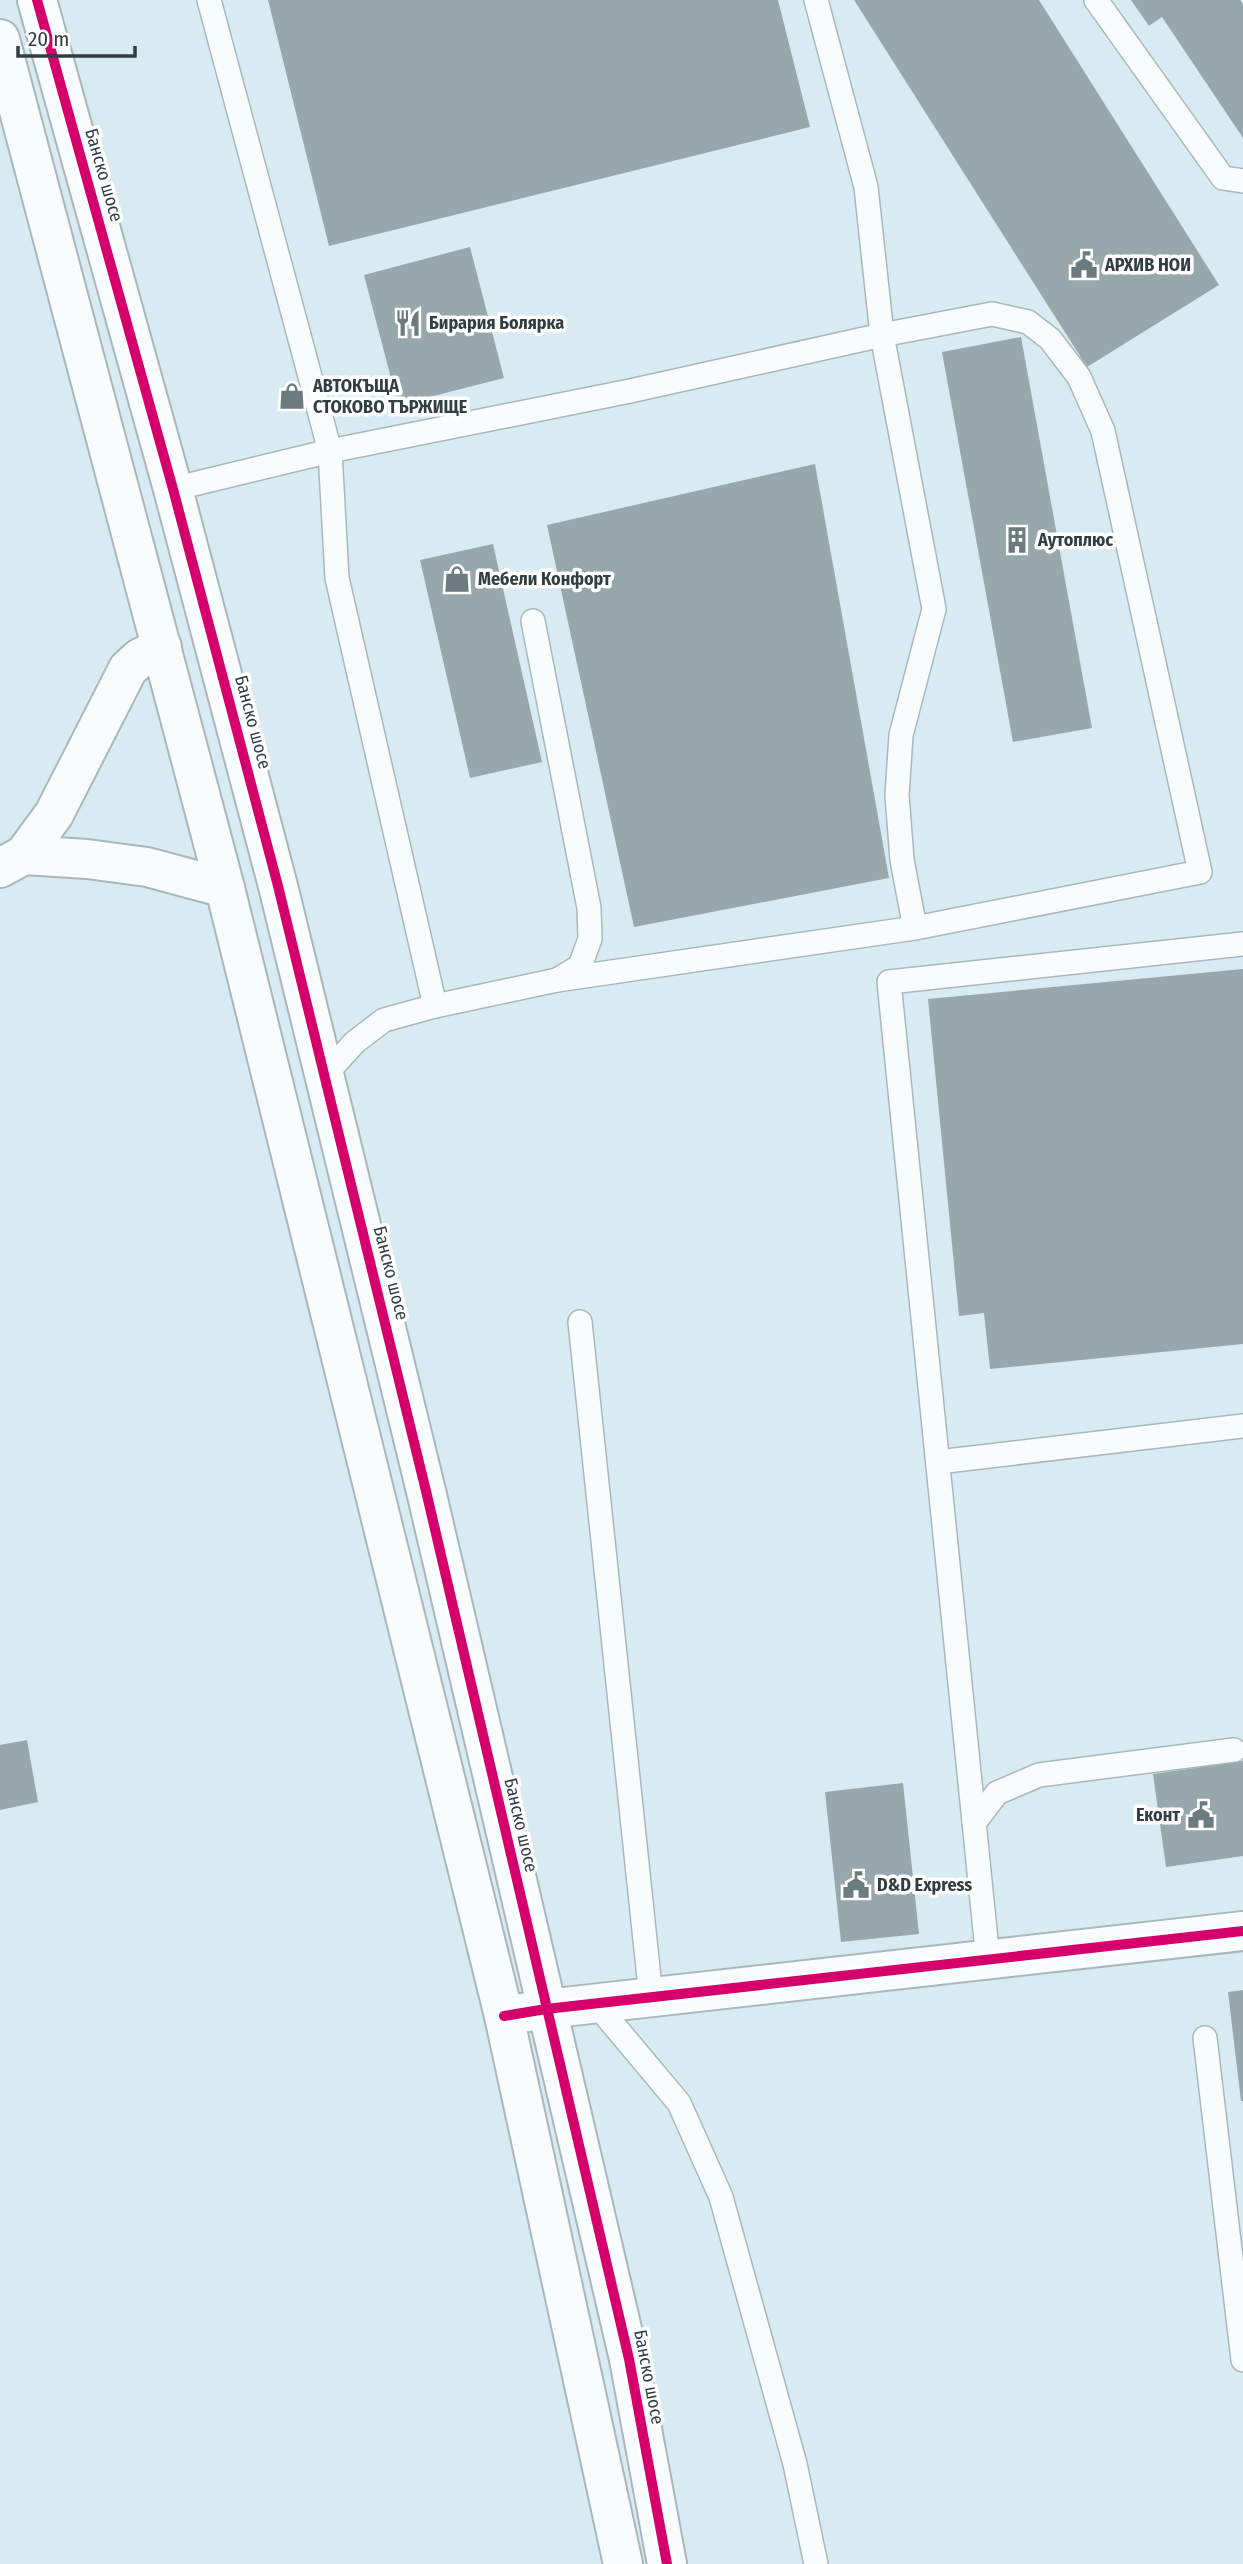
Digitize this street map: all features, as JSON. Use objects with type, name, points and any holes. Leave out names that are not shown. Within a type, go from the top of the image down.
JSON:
[{"type":"main road","name":"Банско шосе","points":[[37,0],[173,489],[278,886],[426,1491],[629,2359],[667,2564]]},
{"type":"main road","points":[[0,39],[225,888],[504,2016],[622,2564]]},
{"type":"main road","points":[[12,862],[54,814],[128,669],[140,658],[171,644],[184,647],[198,663],[278,886]]},
{"type":"main road","points":[[12,862],[87,859],[147,867],[225,888]]},
{"type":"main road","points":[[504,2016],[546,2009],[1243,1931]]},
{"type":"lane","points":[[209,0],[330,451],[337,578],[435,1006]]},
{"type":"lane","points":[[816,0],[866,187],[882,335],[934,609],[901,734],[898,783],[902,860],[915,928]]},
{"type":"lane","points":[[1096,0],[1223,178],[1243,181]]},
{"type":"lane","points":[[173,489],[330,451],[992,314],[1028,322],[1051,339],[1079,377],[1103,431],[1200,872],[915,928],[557,980],[435,1006],[384,1020],[355,1042],[324,1076]]},
{"type":"lane","points":[[533,621],[589,908],[590,939],[580,965],[557,980]]},
{"type":"lane","points":[[988,1960],[889,982],[1243,944]]},
{"type":"lane","points":[[580,1322],[651,1997]]},
{"type":"lane","points":[[938,1462],[1243,1426]]},
{"type":"lane","points":[[974,1823],[997,1793],[1039,1774],[1234,1750]]},
{"type":"lane","points":[[596,2004],[679,2103],[721,2197],[794,2464],[816,2564]]},
{"type":"lane","points":[[1205,2038],[1243,2360]]},
{"type":"building","points":[[268,0],[778,0],[810,127],[329,246]]},
{"type":"building","points":[[854,0],[1039,0],[1219,285],[1087,367]]},
{"type":"building","points":[[1131,0],[1240,0],[1243,4],[1243,138],[1162,17],[1149,26]]},
{"type":"building","points":[[470,247],[504,378],[398,405],[364,275]]},
{"type":"building","name":"Аутоплюс","points":[[1021,337],[1092,728],[1013,742],[942,352]]},
{"type":"building","points":[[815,464],[889,878],[634,927],[547,525]]},
{"type":"building","points":[[493,544],[542,762],[470,778],[420,560]]},
{"type":"building","points":[[1243,969],[1243,1344],[990,1369],[984,1313],[959,1316],[928,999]]},
{"type":"building","points":[[27,1740],[38,1802],[0,1810],[0,1745]]},
{"type":"building","name":"Еконт","points":[[1243,1761],[1243,1856],[1166,1867],[1153,1774]]},
{"type":"building","points":[[903,1783],[919,1934],[841,1942],[825,1792]]},
{"type":"building","points":[[1243,1990],[1243,2101],[1241,2101],[1228,1992]]},
{"type":"cycle path","points":[[37,0],[173,489],[278,886],[426,1491],[629,2359],[667,2564]]},
{"type":"cycle path","points":[[504,2016],[546,2009],[1243,1931]]},
{"type":"place","name":"АРХИВ НОИ","points":[[1084,265]]},
{"type":"place","name":"Бирария Болярка","points":[[408,323]]},
{"type":"place","name":"АВТОКЪЩА СТОКОВО ТЪРЖИЩЕ","points":[[292,396]]},
{"type":"place","name":"Аутоплюс","points":[[1017,540]]},
{"type":"place","name":"Мебели Конфорт","points":[[457,579]]},
{"type":"place","name":"Еконт","points":[[1201,1815]]},
{"type":"place","name":"D&D Express","points":[[856,1885]]}]
